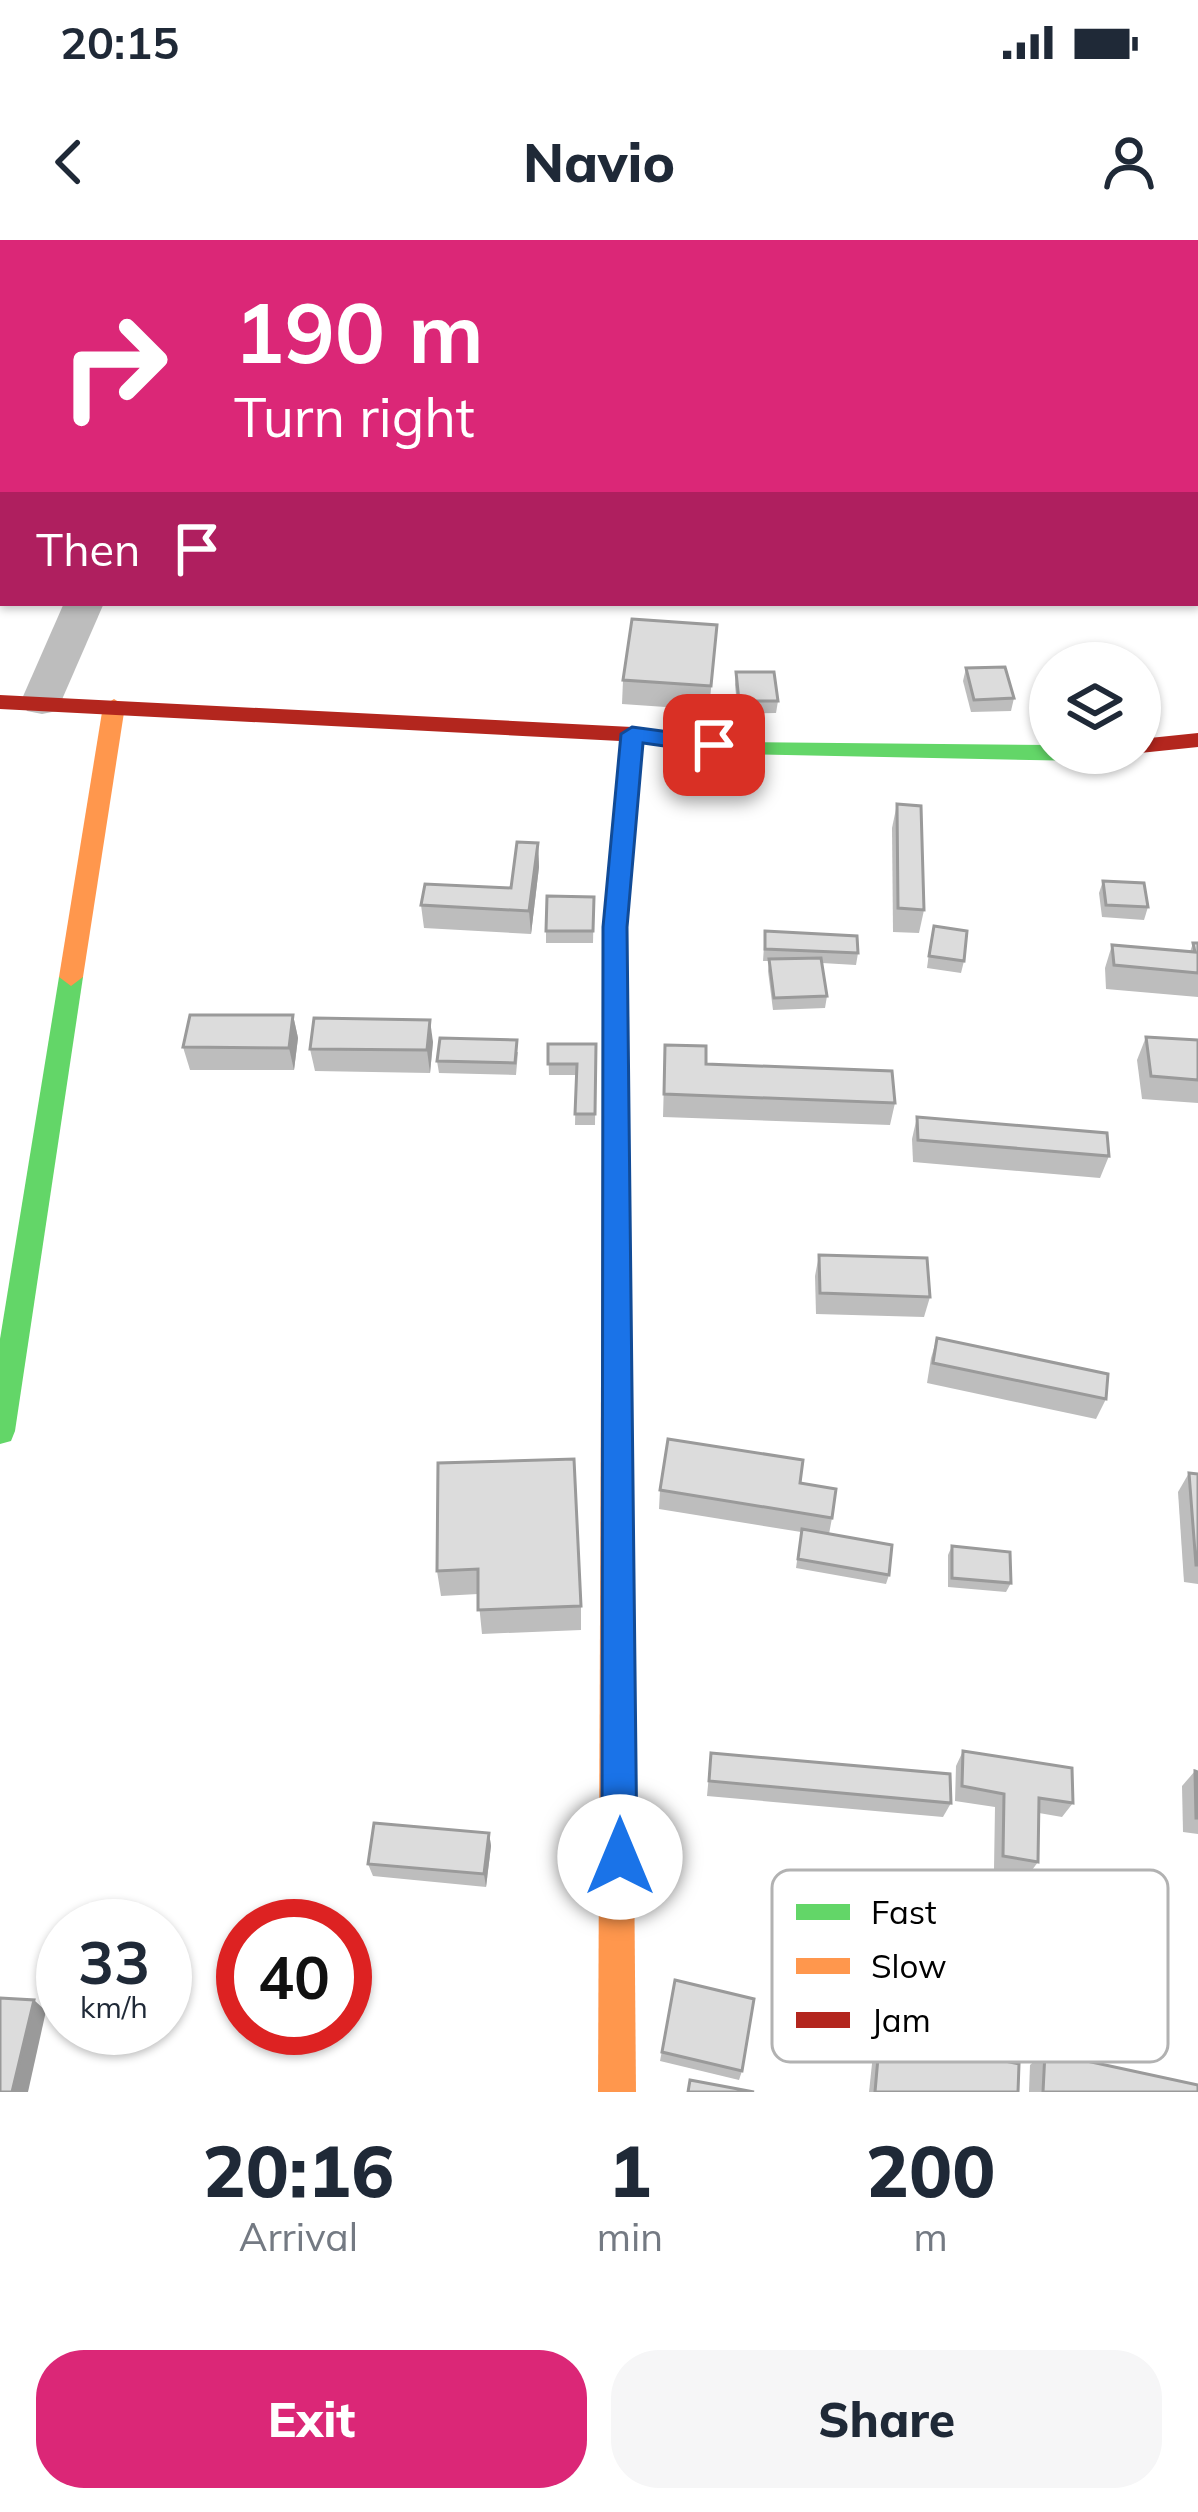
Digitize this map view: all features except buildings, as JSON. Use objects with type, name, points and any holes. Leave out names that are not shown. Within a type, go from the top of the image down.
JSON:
[{"type":"street","points":[[42,700],[83,606]]},
{"type":"street","points":[[0,702],[42,700],[632,734],[755,751],[1029,753]]},
{"type":"street","points":[[0,1431],[114,706]]},
{"type":"street","points":[[617,2092],[615,927],[632,734]]},
{"type":"street","points":[[1161,744],[1198,740]]},
{"type":"traffic: fast","points":[[739,749],[1029,752]]},
{"type":"traffic: fast","points":[[0,1431],[71,977]]},
{"type":"traffic: slow","points":[[71,977],[114,706]]},
{"type":"traffic: slow","points":[[615,1144],[617,2092]]},
{"type":"traffic: jam","points":[[0,702],[632,734],[739,749]]},
{"type":"traffic: jam","points":[[615,1144],[615,927],[632,734]]},
{"type":"traffic: jam","points":[[1161,744],[1198,740]]},
{"type":"route","points":[[620,1857],[615,927],[632,734],[714,745]]}]
